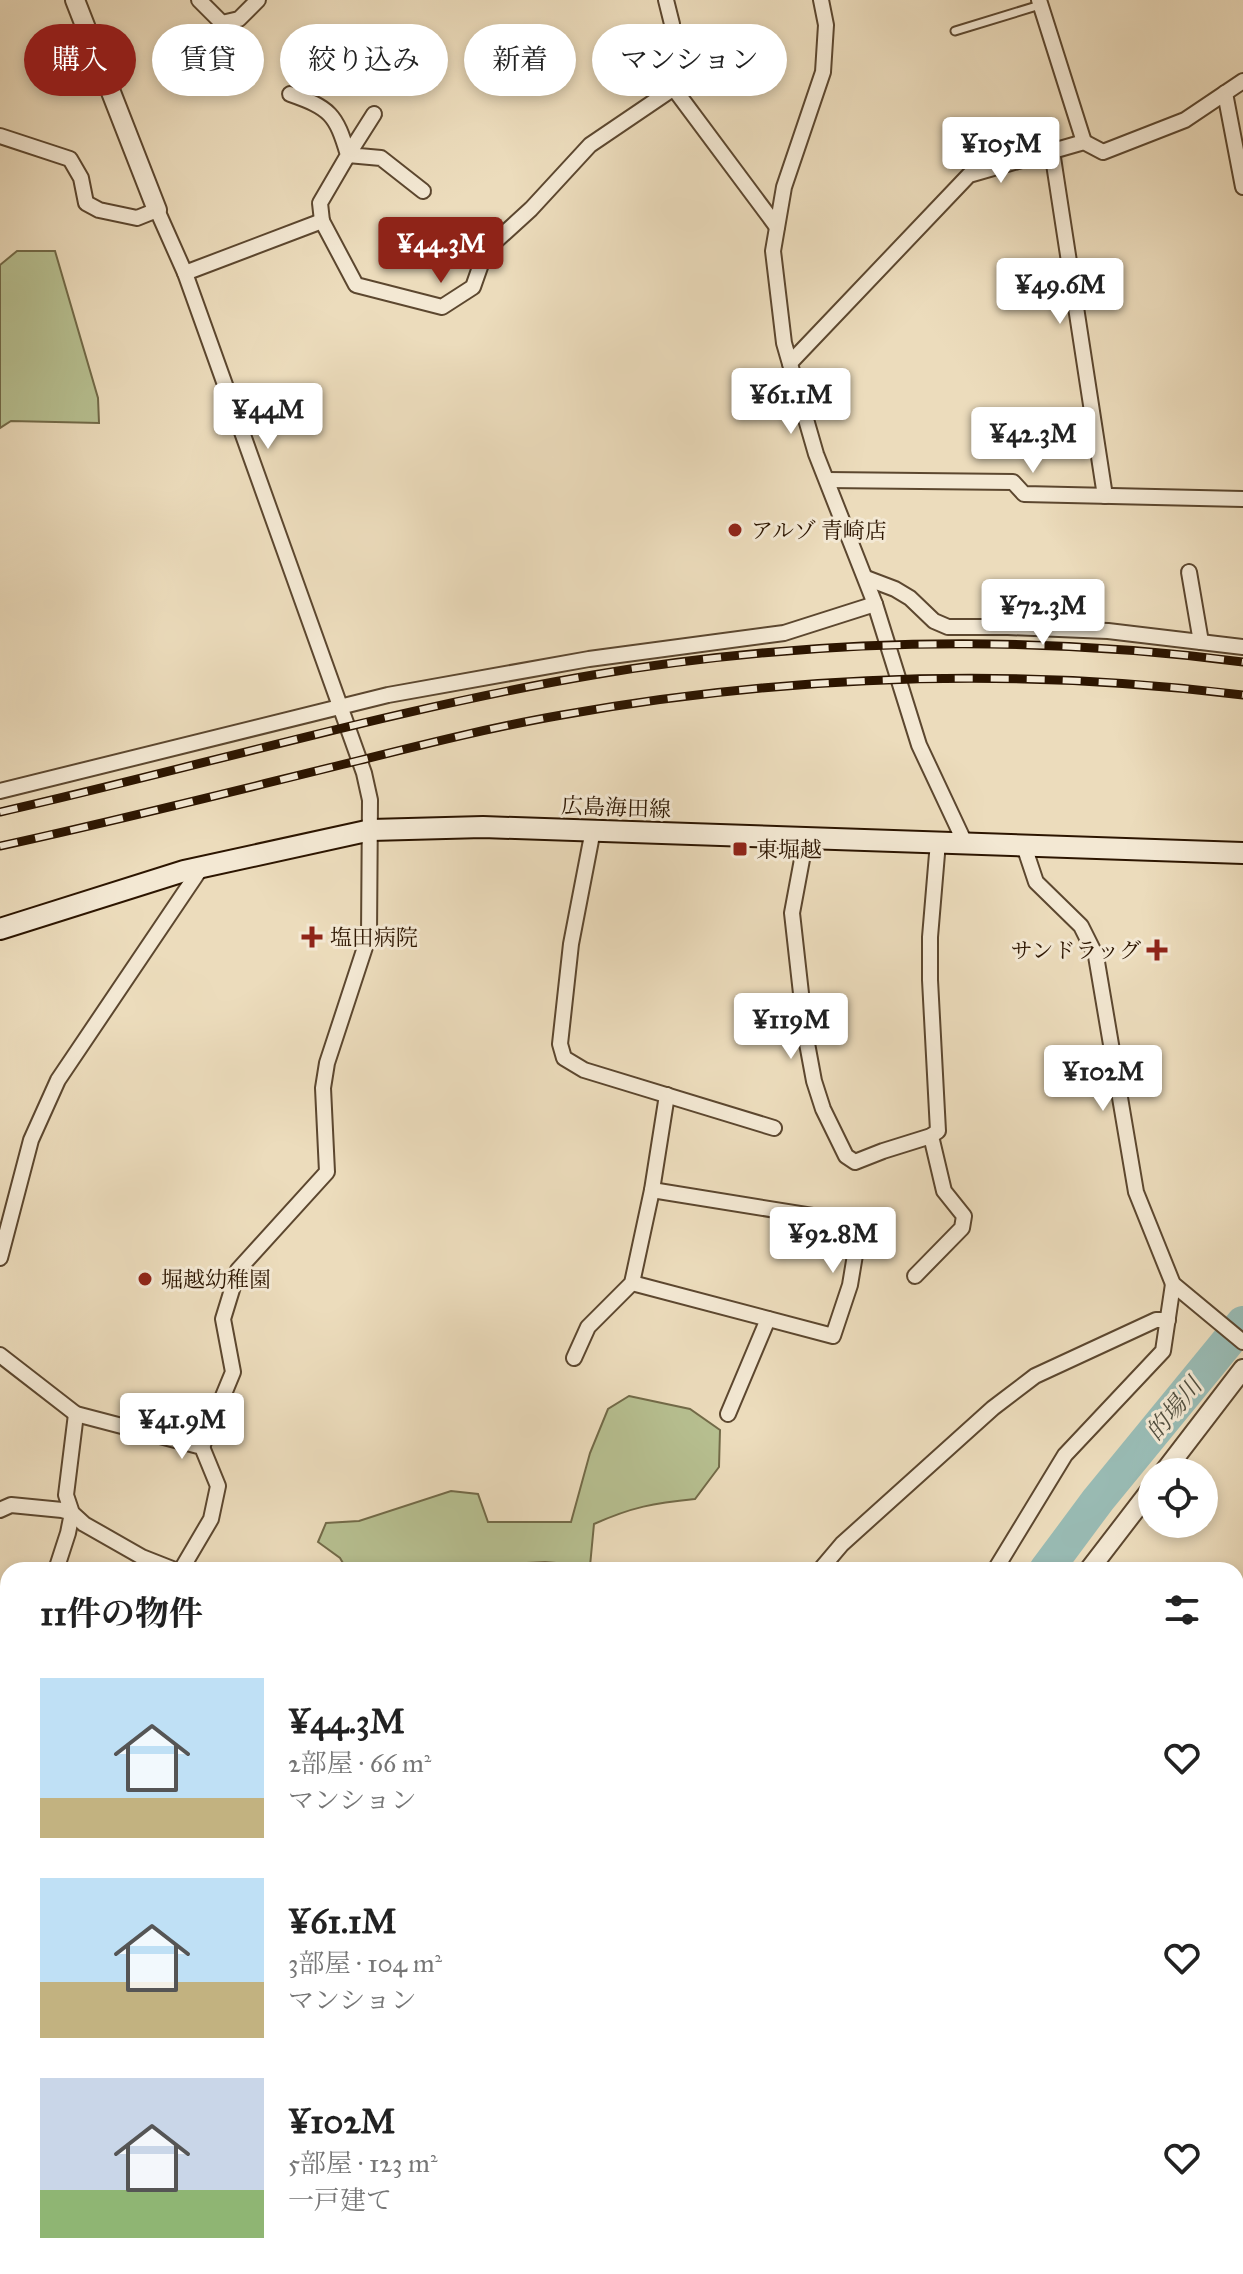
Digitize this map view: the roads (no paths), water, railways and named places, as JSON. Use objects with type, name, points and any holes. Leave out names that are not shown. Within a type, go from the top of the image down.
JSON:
[{"type":"main road","name":"広島海田線","points":[[0,929],[201,868],[371,830],[483,827],[1243,853]]},
{"type":"street","points":[[75,0],[157,210],[185,273],[364,773],[370,800],[369,935],[327,1063],[323,1088],[327,1172],[238,1270],[223,1319],[233,1372],[202,1447],[218,1486],[211,1519],[183,1562]]},
{"type":"street","points":[[199,0],[222,23],[239,19],[258,0]]},
{"type":"street","points":[[666,0],[672,24]]},
{"type":"street","points":[[821,0],[826,25],[823,72],[784,187],[773,251],[784,343],[816,454],[866,578],[919,745],[965,843]]},
{"type":"street","points":[[1039,2],[1084,142]]},
{"type":"street","points":[[790,363],[969,175],[1084,142],[1103,152],[1185,120],[1243,81]]},
{"type":"street","points":[[1225,93],[1243,187]]},
{"type":"street","points":[[296,96],[318,104],[339,125],[348,155]]},
{"type":"street","points":[[374,114],[320,203],[322,221],[356,285],[442,307],[473,287],[486,250],[531,209],[590,145],[662,96]]},
{"type":"street","points":[[680,96],[777,227]]},
{"type":"street","points":[[0,136],[70,159],[81,178],[86,203],[99,210],[137,218],[157,210]]},
{"type":"street","points":[[1052,151],[1105,496]]},
{"type":"street","points":[[348,155],[381,158],[423,191]]},
{"type":"street","points":[[185,273],[322,221]]},
{"type":"street","points":[[827,480],[1013,482],[1024,494],[1243,499]]},
{"type":"street","points":[[1189,572],[1201,642]]},
{"type":"street","points":[[866,578],[895,589],[910,598],[934,621],[948,627],[1108,631],[1243,647]]},
{"type":"street","points":[[0,791],[439,685],[589,659],[784,633],[875,604]]},
{"type":"street","points":[[593,830],[571,944],[560,1044],[564,1058],[584,1070],[774,1128]]},
{"type":"street","points":[[806,838],[792,913],[806,1038],[823,1109],[846,1156],[855,1162],[938,1131],[930,980],[930,937],[938,842]]},
{"type":"street","points":[[1024,846],[1036,882],[1081,926],[1096,956],[1136,1192],[1173,1284],[1243,1342]]},
{"type":"street","points":[[0,1258],[31,1140],[58,1080],[201,868]]},
{"type":"street","points":[[574,1358],[588,1327],[632,1283],[652,1190],[667,1095]]},
{"type":"street","points":[[915,1276],[962,1228],[964,1216],[944,1191],[931,1136]]},
{"type":"street","points":[[632,1283],[833,1336],[850,1285],[859,1231],[850,1222],[652,1190]]},
{"type":"street","points":[[1000,1562],[1065,1455],[1163,1351],[1173,1284]]},
{"type":"street","points":[[728,1414],[768,1319]]},
{"type":"street","points":[[827,1562],[842,1544],[982,1418],[1035,1376],[1156,1320],[1168,1320]]},
{"type":"street","points":[[0,1355],[76,1414],[202,1447]]},
{"type":"street","points":[[1175,1458],[1243,1369]]},
{"type":"street","points":[[59,1562],[72,1513],[66,1495],[76,1414]]},
{"type":"street","points":[[0,1510],[11,1505],[72,1513],[84,1524],[146,1562]]},
{"type":"street","points":[[1095,1562],[1138,1506]]},
{"type":"lane","points":[[955,31],[1039,2]]},
{"type":"waterway","name":"的場川","points":[[1052,1562],[1098,1500],[1243,1323]]},
{"type":"railway","points":[[0,812],[444,704],[593,675],[674,663],[754,654],[917,644],[1080,647],[1243,662]]},
{"type":"railway","points":[[0,846],[510,725],[731,691],[816,684],[987,678],[1158,686],[1243,695]]},
{"type":"place","name":"アルゾ 青崎店","points":[[735,530]]},
{"type":"place","name":"東堀越","points":[[740,849]]},
{"type":"place","name":"塩田病院","points":[[312,937]]},
{"type":"place","name":"サンドラッグ","points":[[1157,950]]},
{"type":"place","name":"堀越幼稚園","points":[[145,1279]]}]
